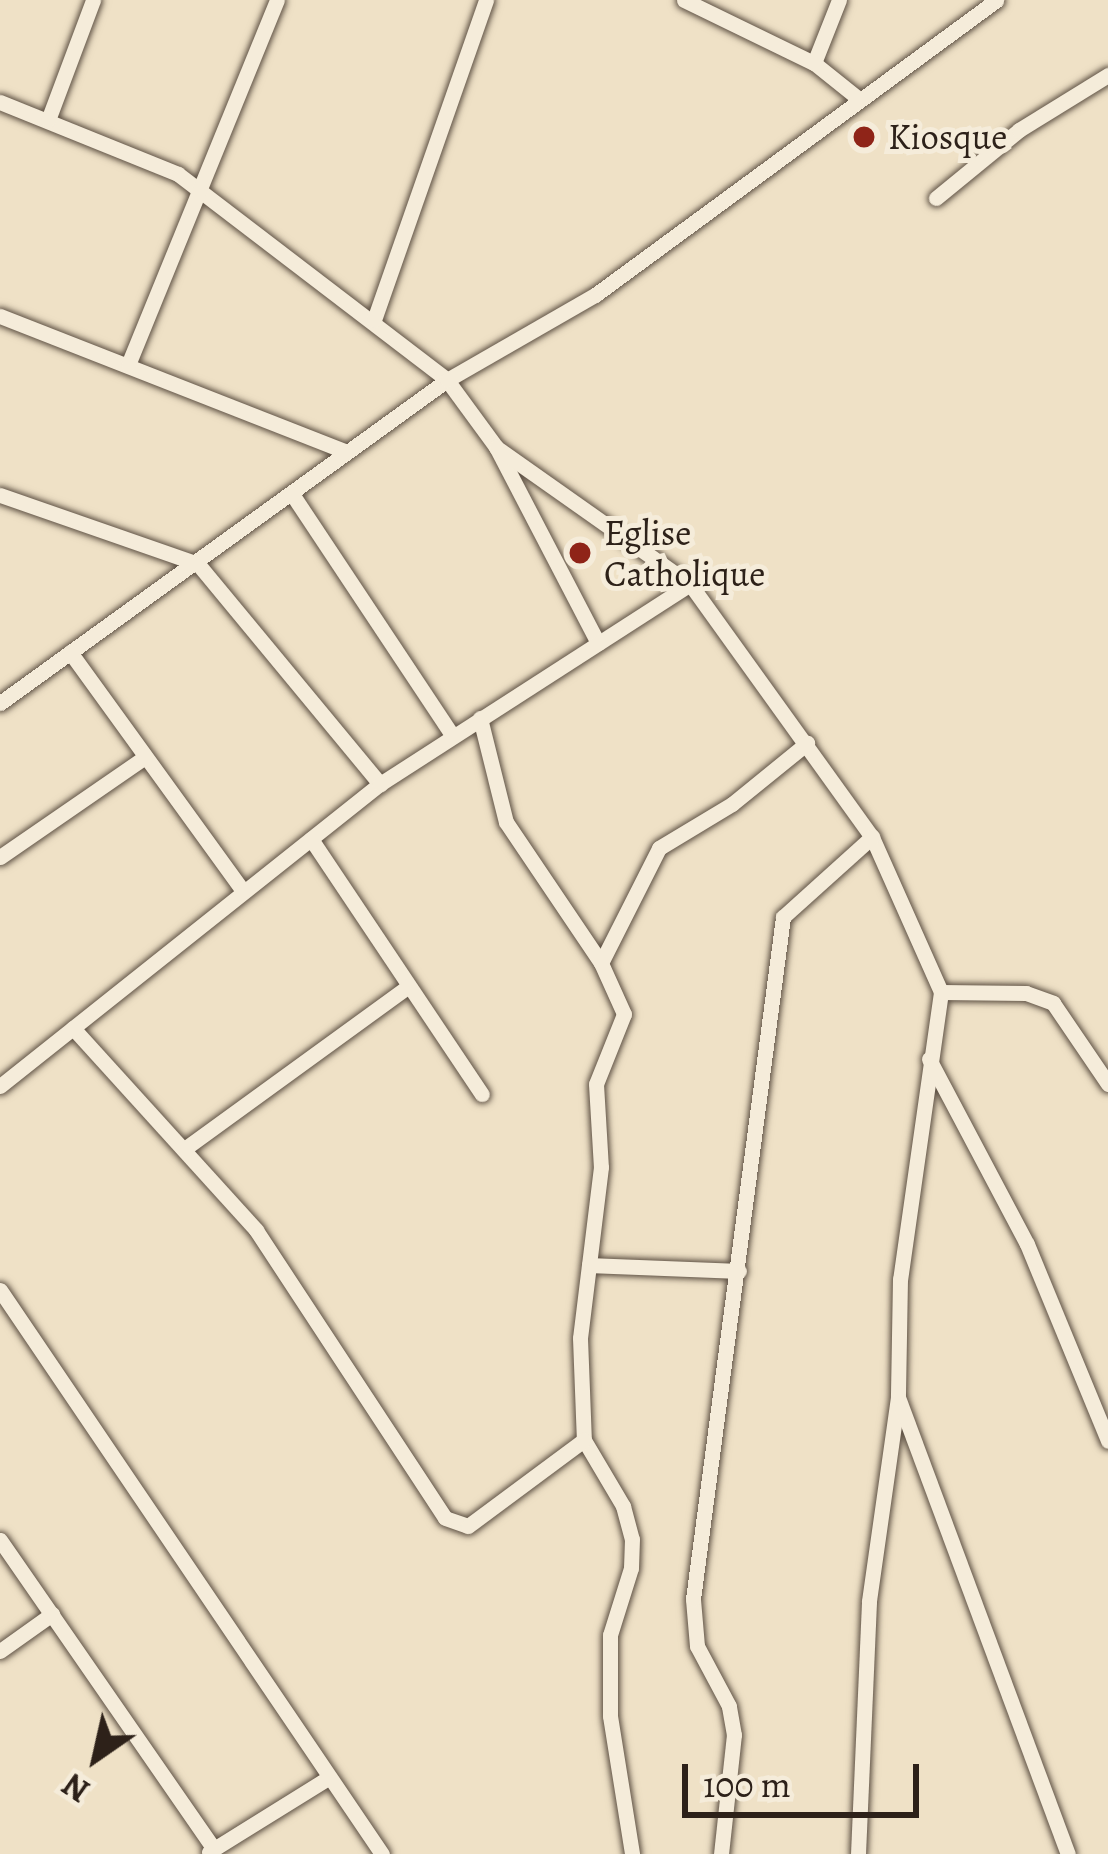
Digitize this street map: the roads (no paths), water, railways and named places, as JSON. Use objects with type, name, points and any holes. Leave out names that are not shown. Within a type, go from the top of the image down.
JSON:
[{"type":"street","points":[[49,121],[93,0]]},
{"type":"street","points":[[128,365],[278,0]]},
{"type":"street","points":[[374,320],[486,0]]},
{"type":"street","points":[[684,0],[814,64],[859,98]]},
{"type":"street","points":[[814,64],[839,0]]},
{"type":"street","points":[[0,704],[447,380],[595,296],[995,0]]},
{"type":"street","points":[[936,198],[1019,130],[1108,75]]},
{"type":"street","points":[[0,103],[201,189],[447,380],[496,447],[598,643]]},
{"type":"street","points":[[0,316],[345,451]]},
{"type":"street","points":[[496,447],[690,584],[872,837],[941,992],[900,1280],[898,1397],[869,1602],[858,1854]]},
{"type":"street","points":[[292,494],[451,734]]},
{"type":"street","points":[[0,495],[198,564],[380,784]]},
{"type":"street","points":[[0,1086],[380,784],[690,584]]},
{"type":"street","points":[[70,652],[242,890]]},
{"type":"street","points":[[480,718],[506,822],[601,963],[623,1014],[596,1084],[601,1167],[580,1338],[584,1440],[632,1539],[632,1568],[610,1635],[610,1716],[632,1854]]},
{"type":"street","points":[[601,963],[659,848],[732,804],[807,743]]},
{"type":"street","points":[[0,857],[145,757]]},
{"type":"street","points":[[722,1854],[734,1735],[729,1706],[697,1646],[692,1599],[783,917],[872,837]]},
{"type":"street","points":[[311,839],[482,1094]]},
{"type":"street","points":[[187,1147],[409,986]]},
{"type":"street","points":[[941,992],[1026,993],[1053,1003],[1108,1084]]},
{"type":"street","points":[[73,1028],[187,1147],[256,1230],[445,1518],[468,1526],[584,1440]]},
{"type":"street","points":[[929,1059],[1027,1244],[1108,1442]]},
{"type":"street","points":[[590,1265],[739,1270]]},
{"type":"street","points":[[0,1290],[382,1854]]},
{"type":"street","points":[[898,1397],[1068,1854]]},
{"type":"street","points":[[0,1540],[210,1851],[328,1778]]},
{"type":"street","points":[[0,1651],[52,1615]]},
{"type":"place","name":"Kiosque","points":[[864,137]]},
{"type":"place","name":"Eglise Catholique","points":[[580,553]]}]
